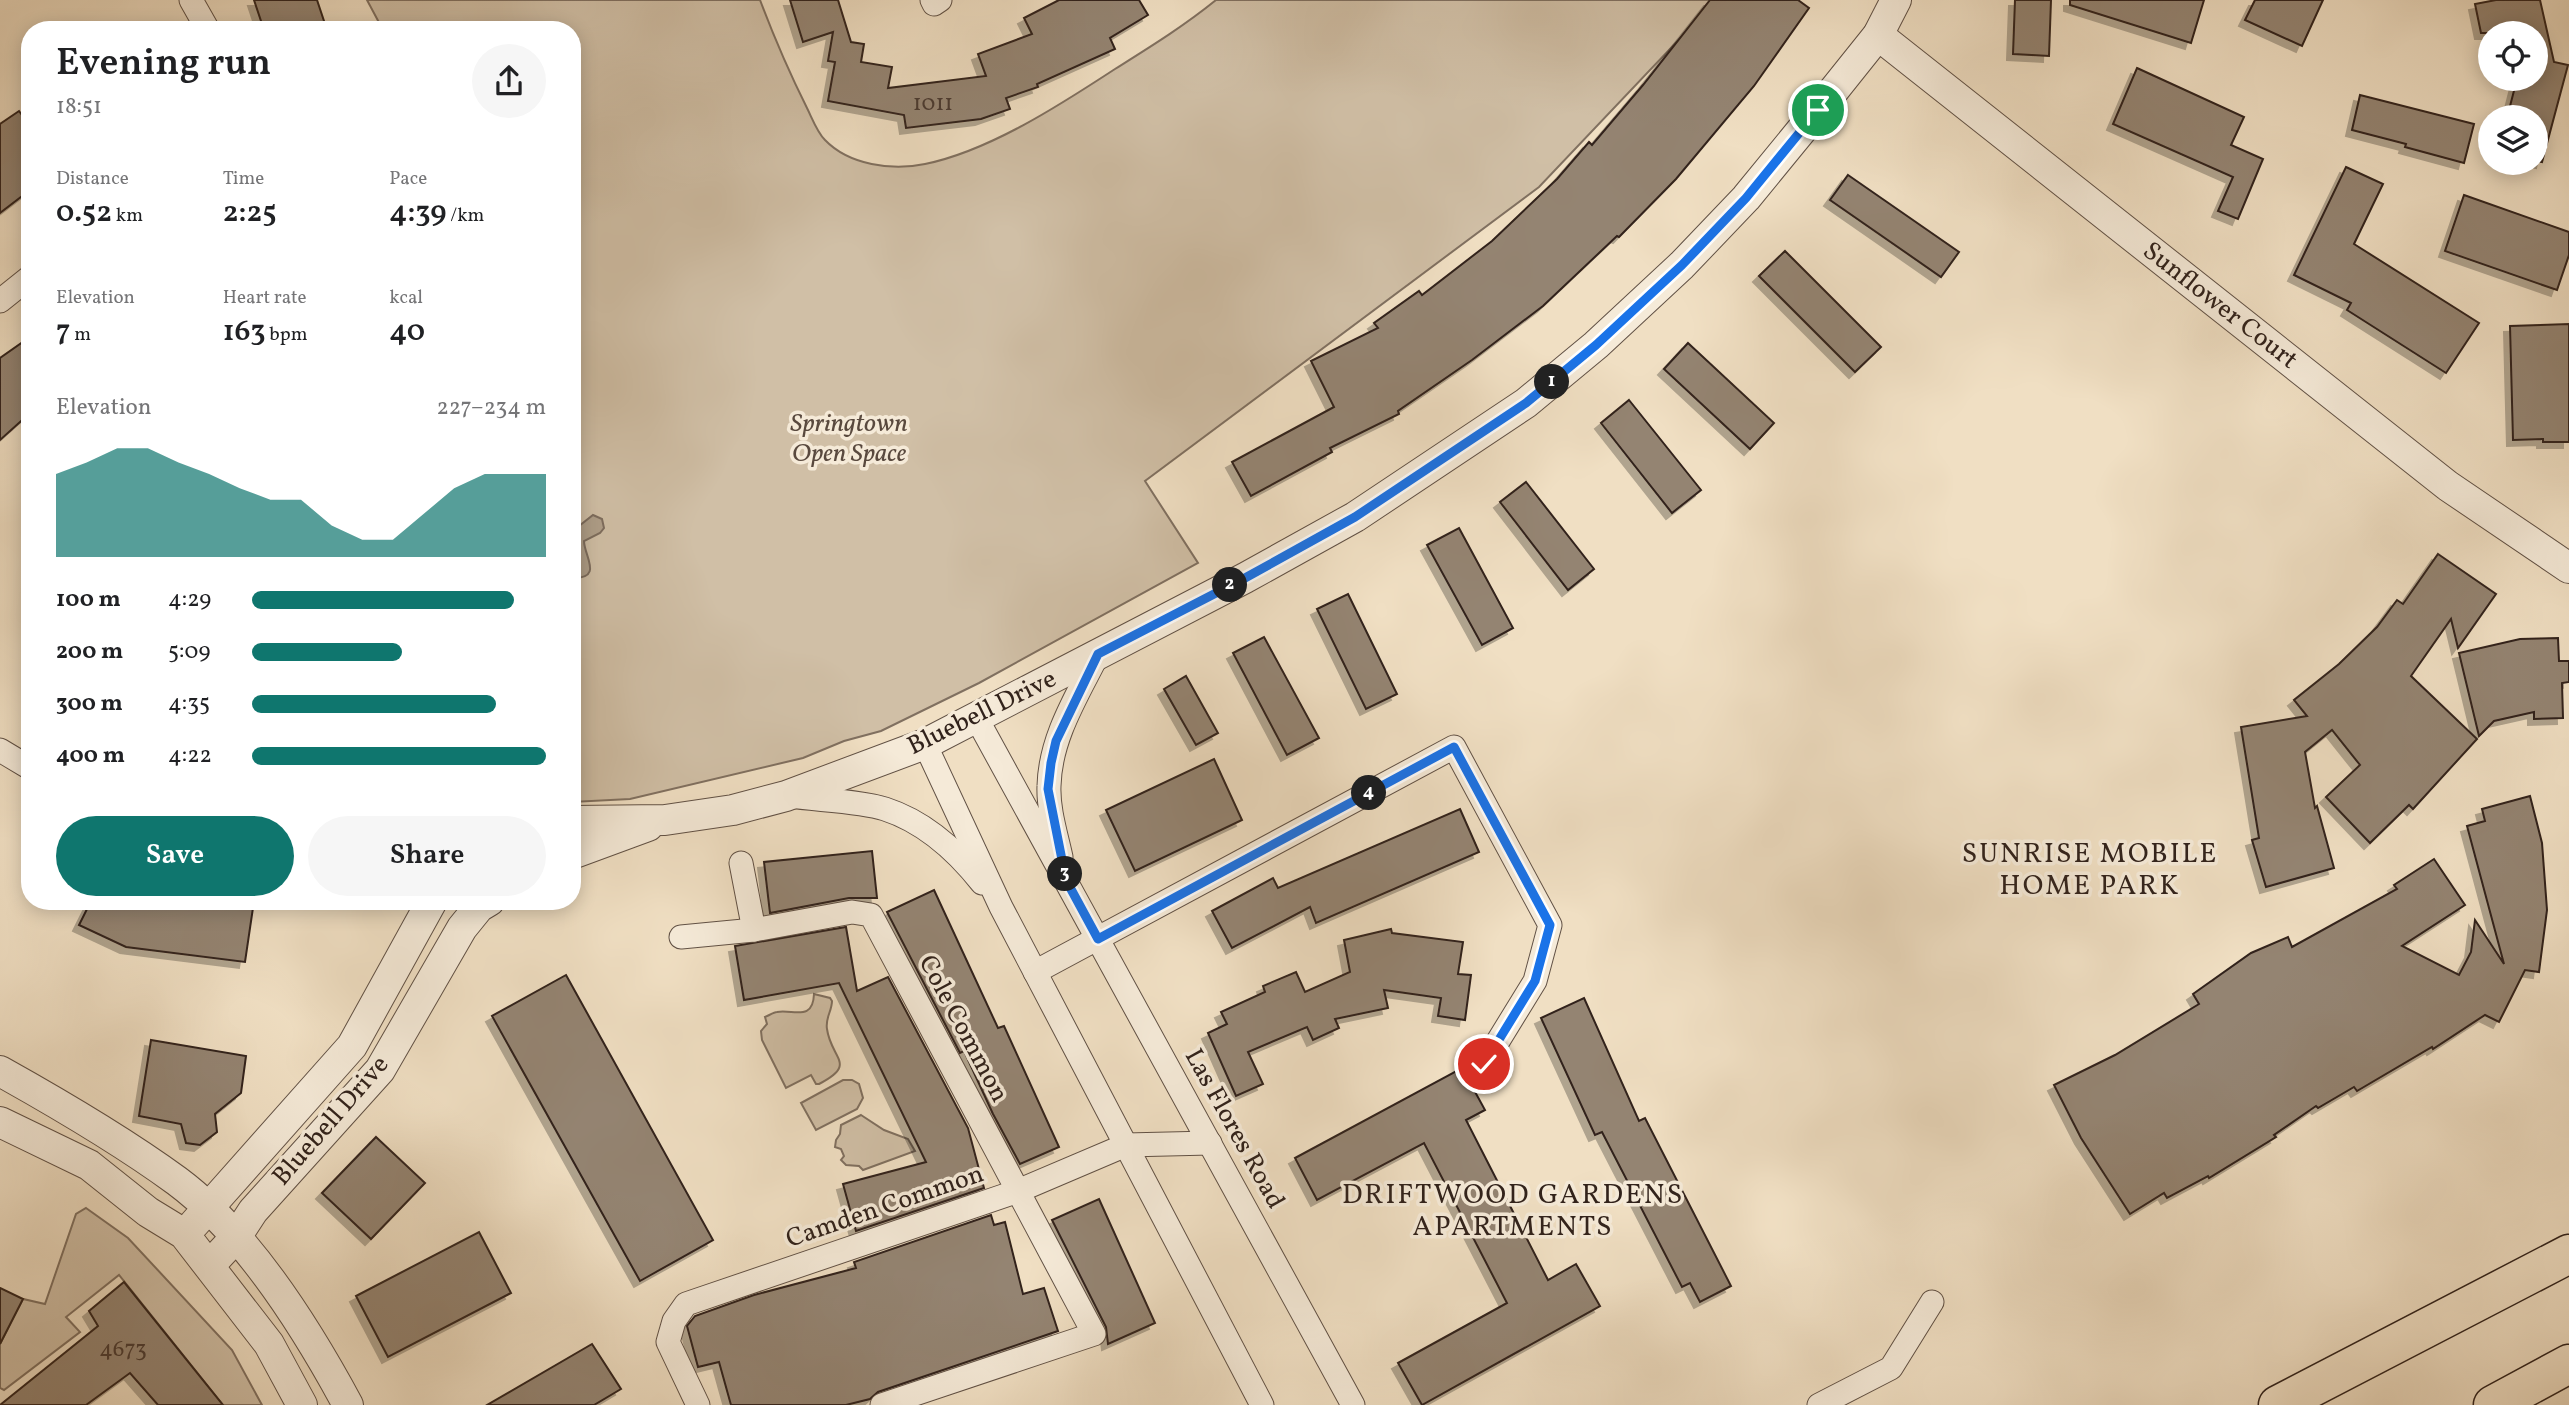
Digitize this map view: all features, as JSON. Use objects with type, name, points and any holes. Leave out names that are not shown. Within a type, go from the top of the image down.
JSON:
[{"type":"highway","points":[[2278,1405],[2569,1254]]},
{"type":"highway","points":[[2493,1405],[2569,1364]]},
{"type":"street","points":[[191,0],[203,21]]},
{"type":"street","name":"Bluebell Drive","points":[[581,821],[665,820],[733,810],[786,796],[925,744],[1245,578],[1355,517],[1526,403],[1596,345],[1682,265],[1746,198],[1878,35],[1896,0]]},
{"type":"street","name":"Sunflower Court","points":[[1878,35],[2448,486],[2569,568]]},
{"type":"street","points":[[0,302],[21,284]]},
{"type":"street","name":"Las Flores Road","points":[[1066,880],[1048,789],[1051,763],[1064,721],[1098,654]]},
{"type":"street","name":"Las Flores Road","points":[[977,719],[1353,1405]]},
{"type":"street","points":[[925,744],[1001,907],[1262,1405]]},
{"type":"street","points":[[1035,972],[1454,747],[1550,925],[1535,981],[1484,1064]]},
{"type":"street","points":[[0,750],[21,763]]},
{"type":"street","points":[[786,796],[883,808],[916,822],[942,840],[970,867],[1001,907]]},
{"type":"street","name":"Bluebell Drive","points":[[581,851],[665,820]]},
{"type":"street","points":[[681,937],[754,930],[741,863]]},
{"type":"street","name":"Bluebell Drive","points":[[184,1234],[209,1210],[352,1046],[425,910]]},
{"type":"street","points":[[439,910],[462,928]]},
{"type":"street","name":"Bluebell Drive","points":[[210,1265],[236,1237],[253,1211],[380,1070],[462,928],[477,910]]},
{"type":"street","name":"Cole Common","points":[[754,930],[852,912],[871,915],[1094,1334],[882,1405]]},
{"type":"street","points":[[0,1071],[87,1120],[177,1181],[209,1210],[236,1237],[310,1338],[348,1405]]},
{"type":"street","points":[[0,1122],[89,1165],[148,1212],[184,1234],[269,1344],[302,1405]]},
{"type":"street","name":"Camden Common","points":[[698,1405],[668,1342],[674,1321],[686,1304],[1018,1191],[1126,1145],[1210,1143]]},
{"type":"street","points":[[1819,1405],[1891,1368],[1932,1302]]},
{"type":"green space","name":"Springtown Open Space","points":[[367,0],[760,0],[788,68],[822,137],[835,148],[858,160],[899,167],[949,158],[999,138],[1071,97],[1192,19],[1216,0],[1712,0],[1707,10],[1539,187],[1145,481],[1198,563],[979,683],[881,731],[844,741],[803,758],[630,799],[581,802],[581,21],[378,21]]},
{"type":"green space","points":[[814,994],[832,1001],[827,1029],[840,1066],[831,1077],[819,1084],[816,1084],[811,1075],[786,1088],[762,1040],[761,1031],[767,1024],[765,1017],[776,1012],[806,1011],[813,1003]]},
{"type":"green space","points":[[843,1080],[852,1080],[859,1084],[863,1098],[857,1109],[816,1130],[801,1103]]},
{"type":"green space","points":[[861,1115],[884,1130],[908,1139],[915,1151],[863,1170],[859,1166],[846,1165],[841,1160],[844,1156],[841,1149],[835,1147],[836,1140],[841,1125]]},
{"type":"green space","points":[[86,1208],[128,1238],[232,1350],[262,1405],[223,1405],[119,1275],[66,1317],[80,1332],[4,1390],[0,1388],[0,1344],[23,1299],[45,1304],[76,1214]]},
{"type":"shaded area","points":[[593,515],[602,519],[604,528],[584,541],[590,571],[581,577],[581,524]]},
{"type":"building","points":[[254,0],[317,0],[324,21],[261,21]]},
{"type":"building","points":[[790,0],[838,0],[851,42],[864,44],[861,62],[892,67],[888,88],[986,76],[978,54],[1032,34],[1024,18],[1059,0],[1139,0],[1148,15],[1110,38],[1115,49],[1037,84],[1038,87],[1006,98],[1010,109],[981,119],[906,128],[904,115],[828,101],[835,62],[828,61],[833,32],[803,42]]},
{"type":"building","points":[[1710,0],[1798,0],[1809,8],[1754,86],[1676,179],[1619,237],[1543,306],[1398,411],[1399,414],[1330,448],[1332,452],[1251,496],[1232,462],[1334,407],[1311,361],[1378,328],[1374,323],[1419,291],[1422,295],[1492,241],[1557,179],[1589,142],[1592,145]]},
{"type":"building","points":[[2015,0],[2051,0],[2049,56],[2013,54]]},
{"type":"building","points":[[2070,0],[2204,0],[2191,43],[2070,5]]},
{"type":"building","points":[[2255,0],[2323,0],[2302,46],[2245,20]]},
{"type":"building","points":[[2496,0],[2540,0],[2545,21],[2479,21],[2475,4]]},
{"type":"building","points":[[2548,35],[2554,62],[2568,65],[2548,140],[2548,105],[2510,105],[2514,91],[2548,91]]},
{"type":"building","points":[[2137,68],[2244,117],[2231,145],[2263,159],[2238,219],[2218,211],[2233,177],[2113,124]]},
{"type":"building","points":[[2360,95],[2474,124],[2464,163],[2352,130]]},
{"type":"building","points":[[19,111],[21,114],[21,197],[0,213],[0,124]]},
{"type":"building","points":[[2346,167],[2383,184],[2354,244],[2479,323],[2446,373],[2347,310],[2351,303],[2294,275]]},
{"type":"building","points":[[1848,175],[1959,252],[1941,277],[1830,200]]},
{"type":"building","points":[[2464,195],[2569,232],[2569,255],[2557,290],[2445,251]]},
{"type":"building","points":[[1785,251],[1881,347],[1855,372],[1759,276]]},
{"type":"building","points":[[2569,324],[2569,442],[2513,440],[2510,326]]},
{"type":"building","points":[[21,343],[21,421],[0,440],[0,358]]},
{"type":"building","points":[[1688,343],[1774,423],[1750,449],[1664,369]]},
{"type":"building","points":[[1629,400],[1701,490],[1672,513],[1601,423]]},
{"type":"building","points":[[1526,482],[1594,569],[1568,590],[1500,502]]},
{"type":"building","points":[[1459,528],[1513,628],[1482,645],[1427,545]]},
{"type":"building","points":[[2438,554],[2496,594],[2458,648],[2451,619],[2411,676],[2477,739],[2413,809],[2409,805],[2370,843],[2326,797],[2360,765],[2332,730],[2305,752],[2315,808],[2317,806],[2334,868],[2266,887],[2252,840],[2259,838],[2241,727],[2307,716],[2294,700],[2339,664],[2377,627],[2397,600],[2403,604]]},
{"type":"building","points":[[1348,594],[1397,694],[1366,709],[1317,609]]},
{"type":"building","points":[[1264,637],[1319,738],[1287,755],[1233,653]]},
{"type":"building","points":[[2558,638],[2559,661],[2569,661],[2569,682],[2562,683],[2563,718],[2534,719],[2534,712],[2494,721],[2479,736],[2459,653],[2520,639]]},
{"type":"building","points":[[1186,676],[1218,733],[1196,745],[1164,689]]},
{"type":"building","points":[[1214,759],[1242,820],[1135,871],[1106,810]]},
{"type":"building","points":[[2530,796],[2542,843],[2547,910],[2539,972],[2525,970],[2499,1022],[2485,1015],[2433,1049],[2432,1047],[2357,1091],[2354,1087],[2318,1108],[2316,1106],[2274,1135],[2276,1137],[2209,1178],[2208,1176],[2167,1198],[2164,1193],[2130,1214],[2081,1138],[2054,1085],[2115,1055],[2199,1004],[2193,994],[2251,953],[2288,937],[2292,947],[2397,889],[2394,885],[2434,859],[2465,905],[2402,946],[2459,975],[2471,952],[2475,920],[2504,964],[2467,826],[2485,821],[2482,809]]},
{"type":"building","points":[[1460,809],[1479,852],[1316,923],[1310,907],[1232,948],[1212,911],[1273,878],[1278,888]]},
{"type":"building","points":[[872,851],[877,898],[849,898],[770,913],[764,862]]},
{"type":"building","points":[[934,890],[998,1028],[1004,1026],[1059,1147],[1020,1164],[964,1051],[960,1053],[887,912]]},
{"type":"building","points":[[86,910],[253,910],[245,962],[126,947],[79,925]]},
{"type":"building","points":[[846,927],[857,991],[888,977],[968,1128],[984,1188],[856,1231],[843,1184],[926,1162],[839,983],[744,1000],[735,946]]},
{"type":"building","points":[[1391,929],[1392,933],[1463,942],[1458,974],[1471,975],[1465,1020],[1438,1016],[1441,998],[1384,990],[1388,1008],[1335,1019],[1339,1028],[1313,1040],[1307,1027],[1248,1052],[1263,1084],[1236,1096],[1208,1033],[1227,1024],[1221,1012],[1265,992],[1263,986],[1296,972],[1305,992],[1350,972],[1344,940]]},
{"type":"building","points":[[566,975],[713,1240],[640,1281],[492,1016]]},
{"type":"building","points":[[1584,998],[1639,1121],[1645,1118],[1731,1286],[1700,1302],[1690,1283],[1682,1287],[1602,1132],[1595,1135],[1541,1018]]},
{"type":"building","points":[[151,1040],[246,1056],[241,1093],[215,1114],[217,1132],[200,1145],[186,1143],[181,1124],[139,1116]]},
{"type":"building","points":[[1462,1068],[1485,1110],[1466,1120],[1548,1280],[1576,1264],[1600,1306],[1422,1405],[1398,1363],[1507,1303],[1424,1143],[1317,1200],[1295,1158]]},
{"type":"building","points":[[376,1137],[425,1183],[371,1239],[322,1193]]},
{"type":"building","points":[[1099,1199],[1155,1323],[1108,1344],[1106,1327],[1052,1220]]},
{"type":"building","points":[[991,1215],[994,1225],[1005,1222],[1023,1294],[1044,1288],[1058,1331],[878,1392],[870,1399],[846,1405],[731,1405],[719,1362],[698,1367],[687,1326],[695,1316],[754,1295],[856,1268],[854,1262]]},
{"type":"building","points":[[479,1232],[511,1293],[388,1357],[356,1296]]},
{"type":"building","points":[[124,1282],[223,1405],[158,1405],[130,1373],[86,1405],[0,1405],[98,1326],[89,1311]]},
{"type":"building","points":[[0,1288],[23,1299],[0,1344]]},
{"type":"building","points":[[592,1344],[621,1389],[594,1405],[487,1405]]},
{"type":"district","name":"SUNRISE MOBILE HOME PARK","points":[[2090,870]]},
{"type":"district","name":"DRIFTWOOD GARDENS APARTMENTS","points":[[1513,1211]]},
{"type":"route","points":[[1484,1064],[1535,981],[1550,925],[1454,747],[1098,939],[1066,880],[1048,789],[1056,741],[1098,654],[1355,517],[1526,403],[1596,345],[1682,265],[1746,198],[1818,110]]}]
